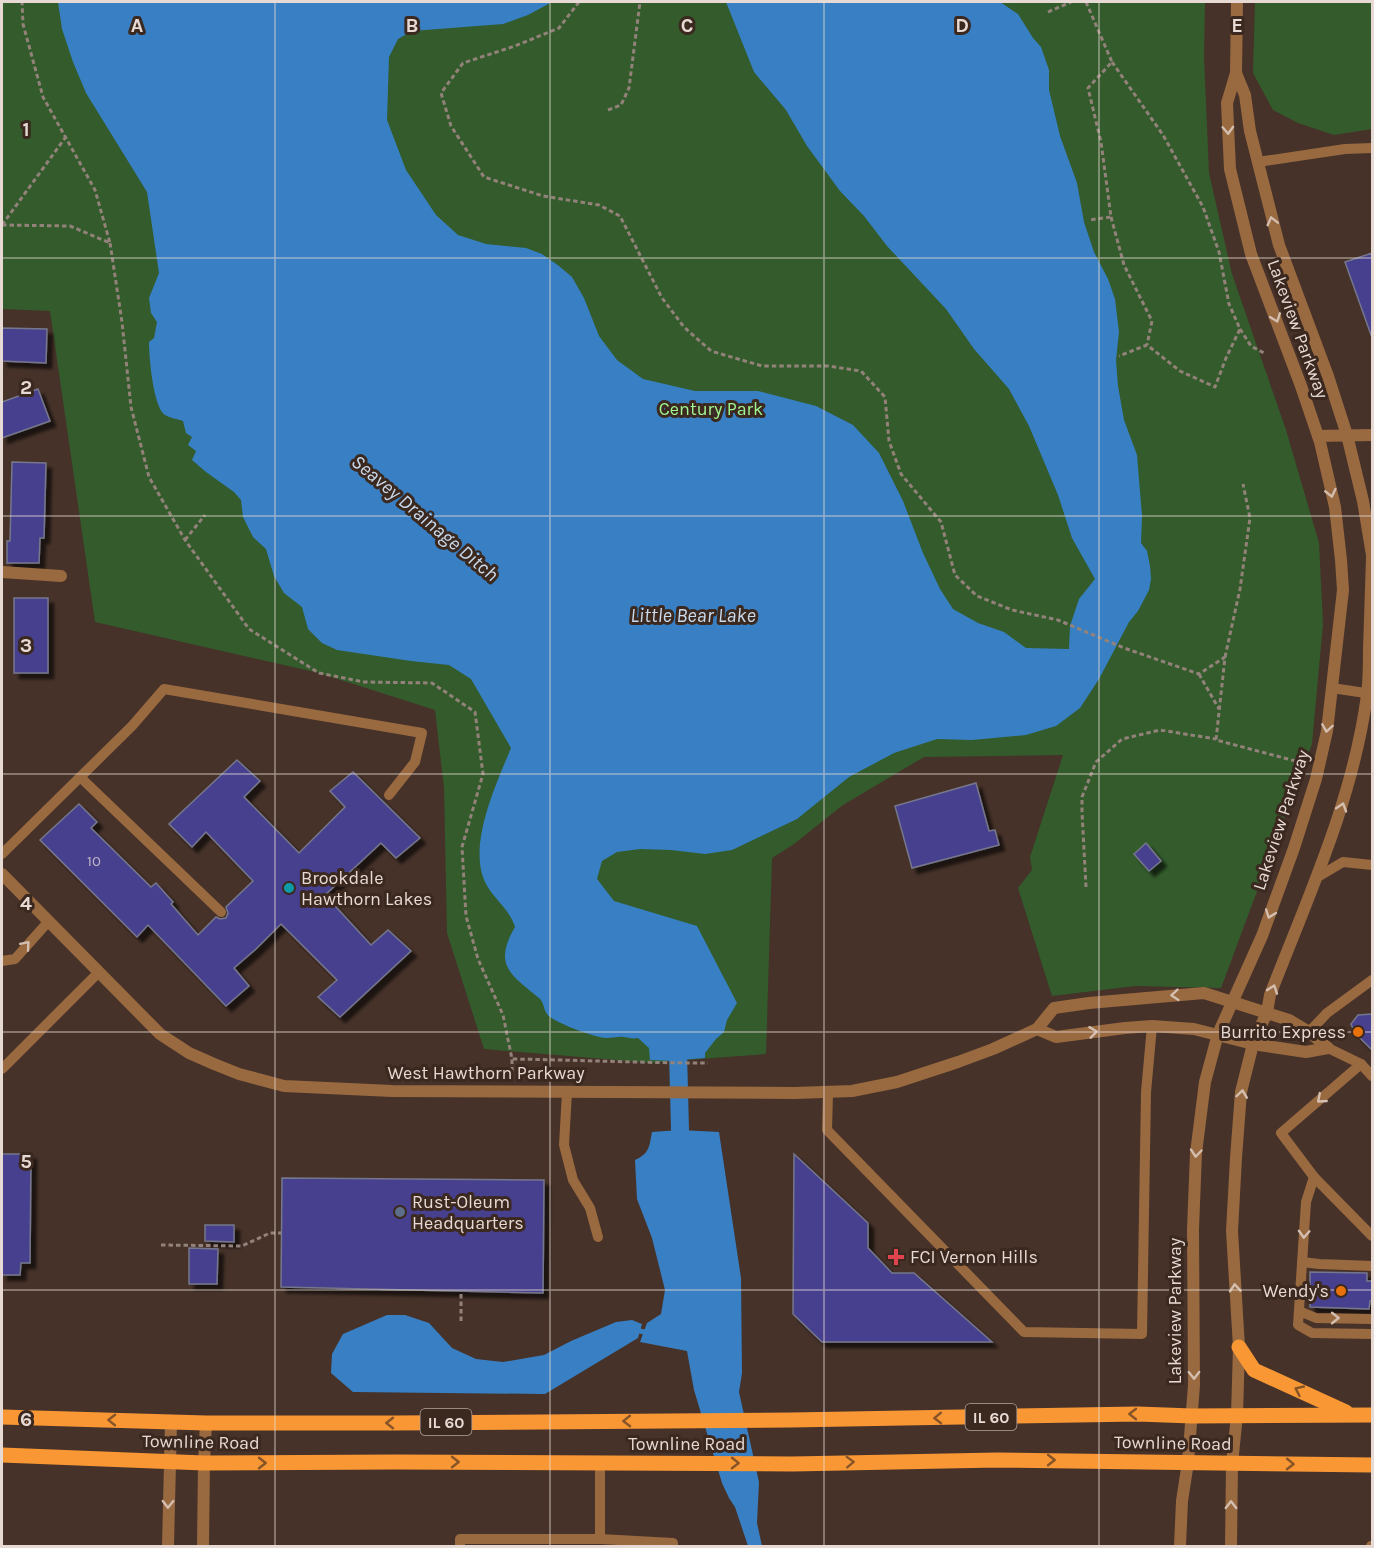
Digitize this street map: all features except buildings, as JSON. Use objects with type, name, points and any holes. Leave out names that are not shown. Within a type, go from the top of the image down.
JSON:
[{"type":"main road","points":[[1239,1347],[1254,1370],[1352,1414]]},
{"type":"main road","name":"Townline Road","points":[[2,1418],[206,1423],[791,1420],[1138,1414],[1372,1415]]},
{"type":"main road","name":"Townline Road","points":[[2,1455],[204,1463],[792,1464],[946,1460],[1372,1465]]},
{"type":"street","name":"Lakeview Parkway","points":[[1180,1546],[1182,1501],[1188,1462],[1194,1385],[1193,1229],[1196,1154],[1205,1082],[1218,1034],[1262,936],[1310,803],[1327,731],[1342,590],[1335,507],[1318,436],[1251,254],[1230,169],[1227,103],[1236,73],[1237,2]]},
{"type":"street","name":"Lakeview Parkway","points":[[1231,1546],[1232,1464],[1238,1415],[1239,1347],[1232,1231],[1241,1092],[1253,1044],[1270,995],[1316,878],[1350,782],[1370,693],[1372,556],[1363,501],[1347,435],[1328,376],[1279,246],[1250,131],[1245,95],[1236,73]]},
{"type":"street","points":[[1318,436],[1372,435]]},
{"type":"street","points":[[2,572],[61,576]]},
{"type":"street","name":"West Hawthorn Parkway","points":[[2,874],[160,1034],[189,1053],[214,1064],[239,1074],[284,1086],[392,1091],[737,1093],[852,1091],[897,1082],[976,1056],[1037,1029],[1054,1008],[1204,993],[1288,1020],[1310,1032],[1328,1048]]},
{"type":"street","points":[[1037,1029],[1056,1037],[1152,1026],[1194,1029],[1253,1044],[1306,1052],[1328,1048]]},
{"type":"street","points":[[168,1546],[171,1422]]},
{"type":"street","points":[[203,1546],[206,1423]]},
{"type":"lane","points":[[1258,162],[1345,149],[1372,148]]},
{"type":"lane","points":[[1332,688],[1370,693]]},
{"type":"lane","points":[[2,854],[132,726],[164,689],[422,733],[415,762],[389,795]]},
{"type":"lane","points":[[80,777],[221,912]]},
{"type":"lane","points":[[1316,878],[1343,862],[1372,865]]},
{"type":"lane","points":[[2,961],[15,959],[48,922]]},
{"type":"lane","points":[[2,1068],[98,973]]},
{"type":"lane","points":[[1310,1032],[1327,1013],[1372,980]]},
{"type":"lane","points":[[828,1092],[827,1130],[1024,1332],[1142,1334],[1146,1092],[1152,1026]]},
{"type":"lane","points":[[1328,1048],[1361,1064],[1372,1076]]},
{"type":"lane","points":[[1361,1064],[1281,1133],[1314,1177],[1372,1236]]},
{"type":"lane","points":[[567,1092],[564,1145],[573,1180],[590,1208],[598,1237]]},
{"type":"lane","points":[[1314,1177],[1306,1202],[1298,1325],[1312,1333],[1372,1334]]},
{"type":"lane","points":[[1302,1262],[1372,1266]]},
{"type":"lane","points":[[1299,1311],[1316,1318],[1372,1319]]},
{"type":"lane","points":[[600,1463],[600,1539]]},
{"type":"lane","points":[[460,1546],[460,1539],[600,1539],[673,1543],[673,1546]]},
{"type":"path","points":[[22,2],[23,24],[43,97],[95,190],[110,243],[122,322],[131,407],[136,427],[149,477],[184,540],[249,629],[319,673],[364,682],[432,682],[475,712],[483,774],[462,847],[466,915],[478,959],[504,1015],[512,1059],[708,1063]]},
{"type":"path","points":[[579,2],[559,28],[515,46],[463,63],[441,93],[451,126],[484,177],[543,196],[599,205],[620,216],[662,298],[684,327],[711,351],[762,366],[828,366],[861,371],[885,397],[889,441],[901,474],[941,522],[956,575],[977,596],[1012,610],[1058,620],[1124,648],[1199,674],[1219,708]]},
{"type":"path","points":[[608,110],[621,105],[629,88],[640,2]]},
{"type":"path","points":[[1048,12],[1071,2]]},
{"type":"path","points":[[1086,2],[1112,62],[1162,135],[1203,207],[1219,252],[1229,304],[1240,329],[1251,346],[1264,353]]},
{"type":"path","points":[[1112,62],[1088,88],[1101,142],[1111,217],[1124,265],[1152,321],[1147,345]]},
{"type":"path","points":[[2,225],[65,138]]},
{"type":"path","points":[[1089,220],[1111,217]]},
{"type":"path","points":[[2,225],[70,226],[110,243]]},
{"type":"path","points":[[1147,345],[1180,371],[1215,387],[1240,329]]},
{"type":"path","points":[[1119,356],[1147,345]]},
{"type":"path","points":[[1216,740],[1225,657],[1240,589],[1250,518],[1244,484]]},
{"type":"path","points":[[184,540],[205,515]]},
{"type":"path","points":[[1199,674],[1225,657]]},
{"type":"path","points":[[1086,887],[1083,797],[1096,762],[1122,739],[1160,730],[1216,740],[1304,763]]},
{"type":"path","points":[[161,1245],[242,1246],[270,1233],[281,1233]]},
{"type":"path","points":[[461,1291],[461,1321]]},
{"type":"green space","name":"Century Park","points":[[2,2],[1205,2],[1204,57],[1209,173],[1232,274],[1286,430],[1319,543],[1323,624],[1312,744],[1221,988],[1135,986],[1052,996],[1018,888],[1032,870],[1030,857],[1063,755],[924,757],[843,805],[794,844],[772,858],[766,1054],[653,1063],[484,1049],[447,933],[444,788],[435,710],[319,673],[95,622],[50,311],[2,309]]},
{"type":"green space","points":[[1255,2],[1372,2],[1372,129],[1334,135],[1298,123],[1273,110],[1253,73]]},
{"type":"water","name":"Little Bear Lake","points":[[58,2],[552,2],[528,15],[503,24],[412,31],[398,39],[389,57],[387,120],[406,170],[436,215],[458,235],[486,244],[526,248],[542,254],[559,266],[572,277],[584,298],[599,336],[617,360],[643,379],[695,391],[758,391],[816,406],[853,425],[879,453],[903,501],[940,589],[953,609],[978,623],[1004,632],[1026,648],[1069,649],[1070,626],[1079,599],[1095,579],[1072,538],[1058,495],[1029,426],[1009,389],[974,349],[946,309],[840,191],[807,146],[786,110],[754,72],[726,2],[1000,2],[1018,14],[1041,47],[1049,70],[1049,90],[1060,136],[1077,183],[1084,222],[1094,252],[1115,299],[1119,332],[1116,360],[1118,386],[1124,420],[1137,455],[1142,516],[1141,543],[1147,551],[1150,566],[1149,590],[1080,708],[1056,726],[1026,735],[972,740],[937,739],[894,753],[849,777],[797,819],[732,850],[705,854],[640,849],[617,852],[602,861],[597,879],[614,901],[697,926],[737,1003],[727,1020],[724,1032],[705,1053],[705,1058],[681,1060],[681,1052],[674,1052],[673,1061],[650,1060],[649,1048],[638,1038],[600,1037],[551,1018],[541,1000],[508,968],[505,951],[515,927],[483,877],[480,862],[482,829],[511,748],[471,679],[449,665],[337,650],[322,643],[308,629],[302,607],[284,593],[274,576],[266,549],[253,537],[243,517],[241,500],[192,460],[196,451],[188,445],[192,437],[186,433],[183,421],[165,415],[157,402],[152,381],[149,342],[154,338],[157,322],[151,313],[149,298],[159,273],[147,192],[86,93],[62,29]]},
{"type":"water","points":[[680,1130],[719,1132],[741,1278],[742,1373],[739,1392],[759,1482],[757,1523],[762,1546],[748,1546],[735,1507],[722,1483],[694,1390],[687,1351],[640,1342],[647,1323],[661,1314],[665,1290],[652,1238],[637,1199],[635,1160],[646,1152],[652,1132]]},
{"type":"water","points":[[387,1315],[405,1315],[429,1323],[452,1348],[476,1359],[503,1362],[544,1355],[616,1322],[632,1320],[642,1324],[638,1338],[545,1394],[353,1392],[331,1373],[332,1354],[343,1334]]},
{"type":"waterway","name":"Seavey Drainage Ditch","points":[[678,1052],[680,1130]]},
{"type":"waterway","points":[[640,1331],[644,1332]]},
{"type":"place","name":"Brookdale Hawthorn Lakes","points":[[289,888]]},
{"type":"place","name":"Burrito Express","points":[[1358,1032]]},
{"type":"place","name":"Rust-Oleum Headquarters","points":[[400,1212]]},
{"type":"place","name":"FCI Vernon Hills","points":[[896,1257]]},
{"type":"place","name":"Wendy's","points":[[1341,1291]]}]
